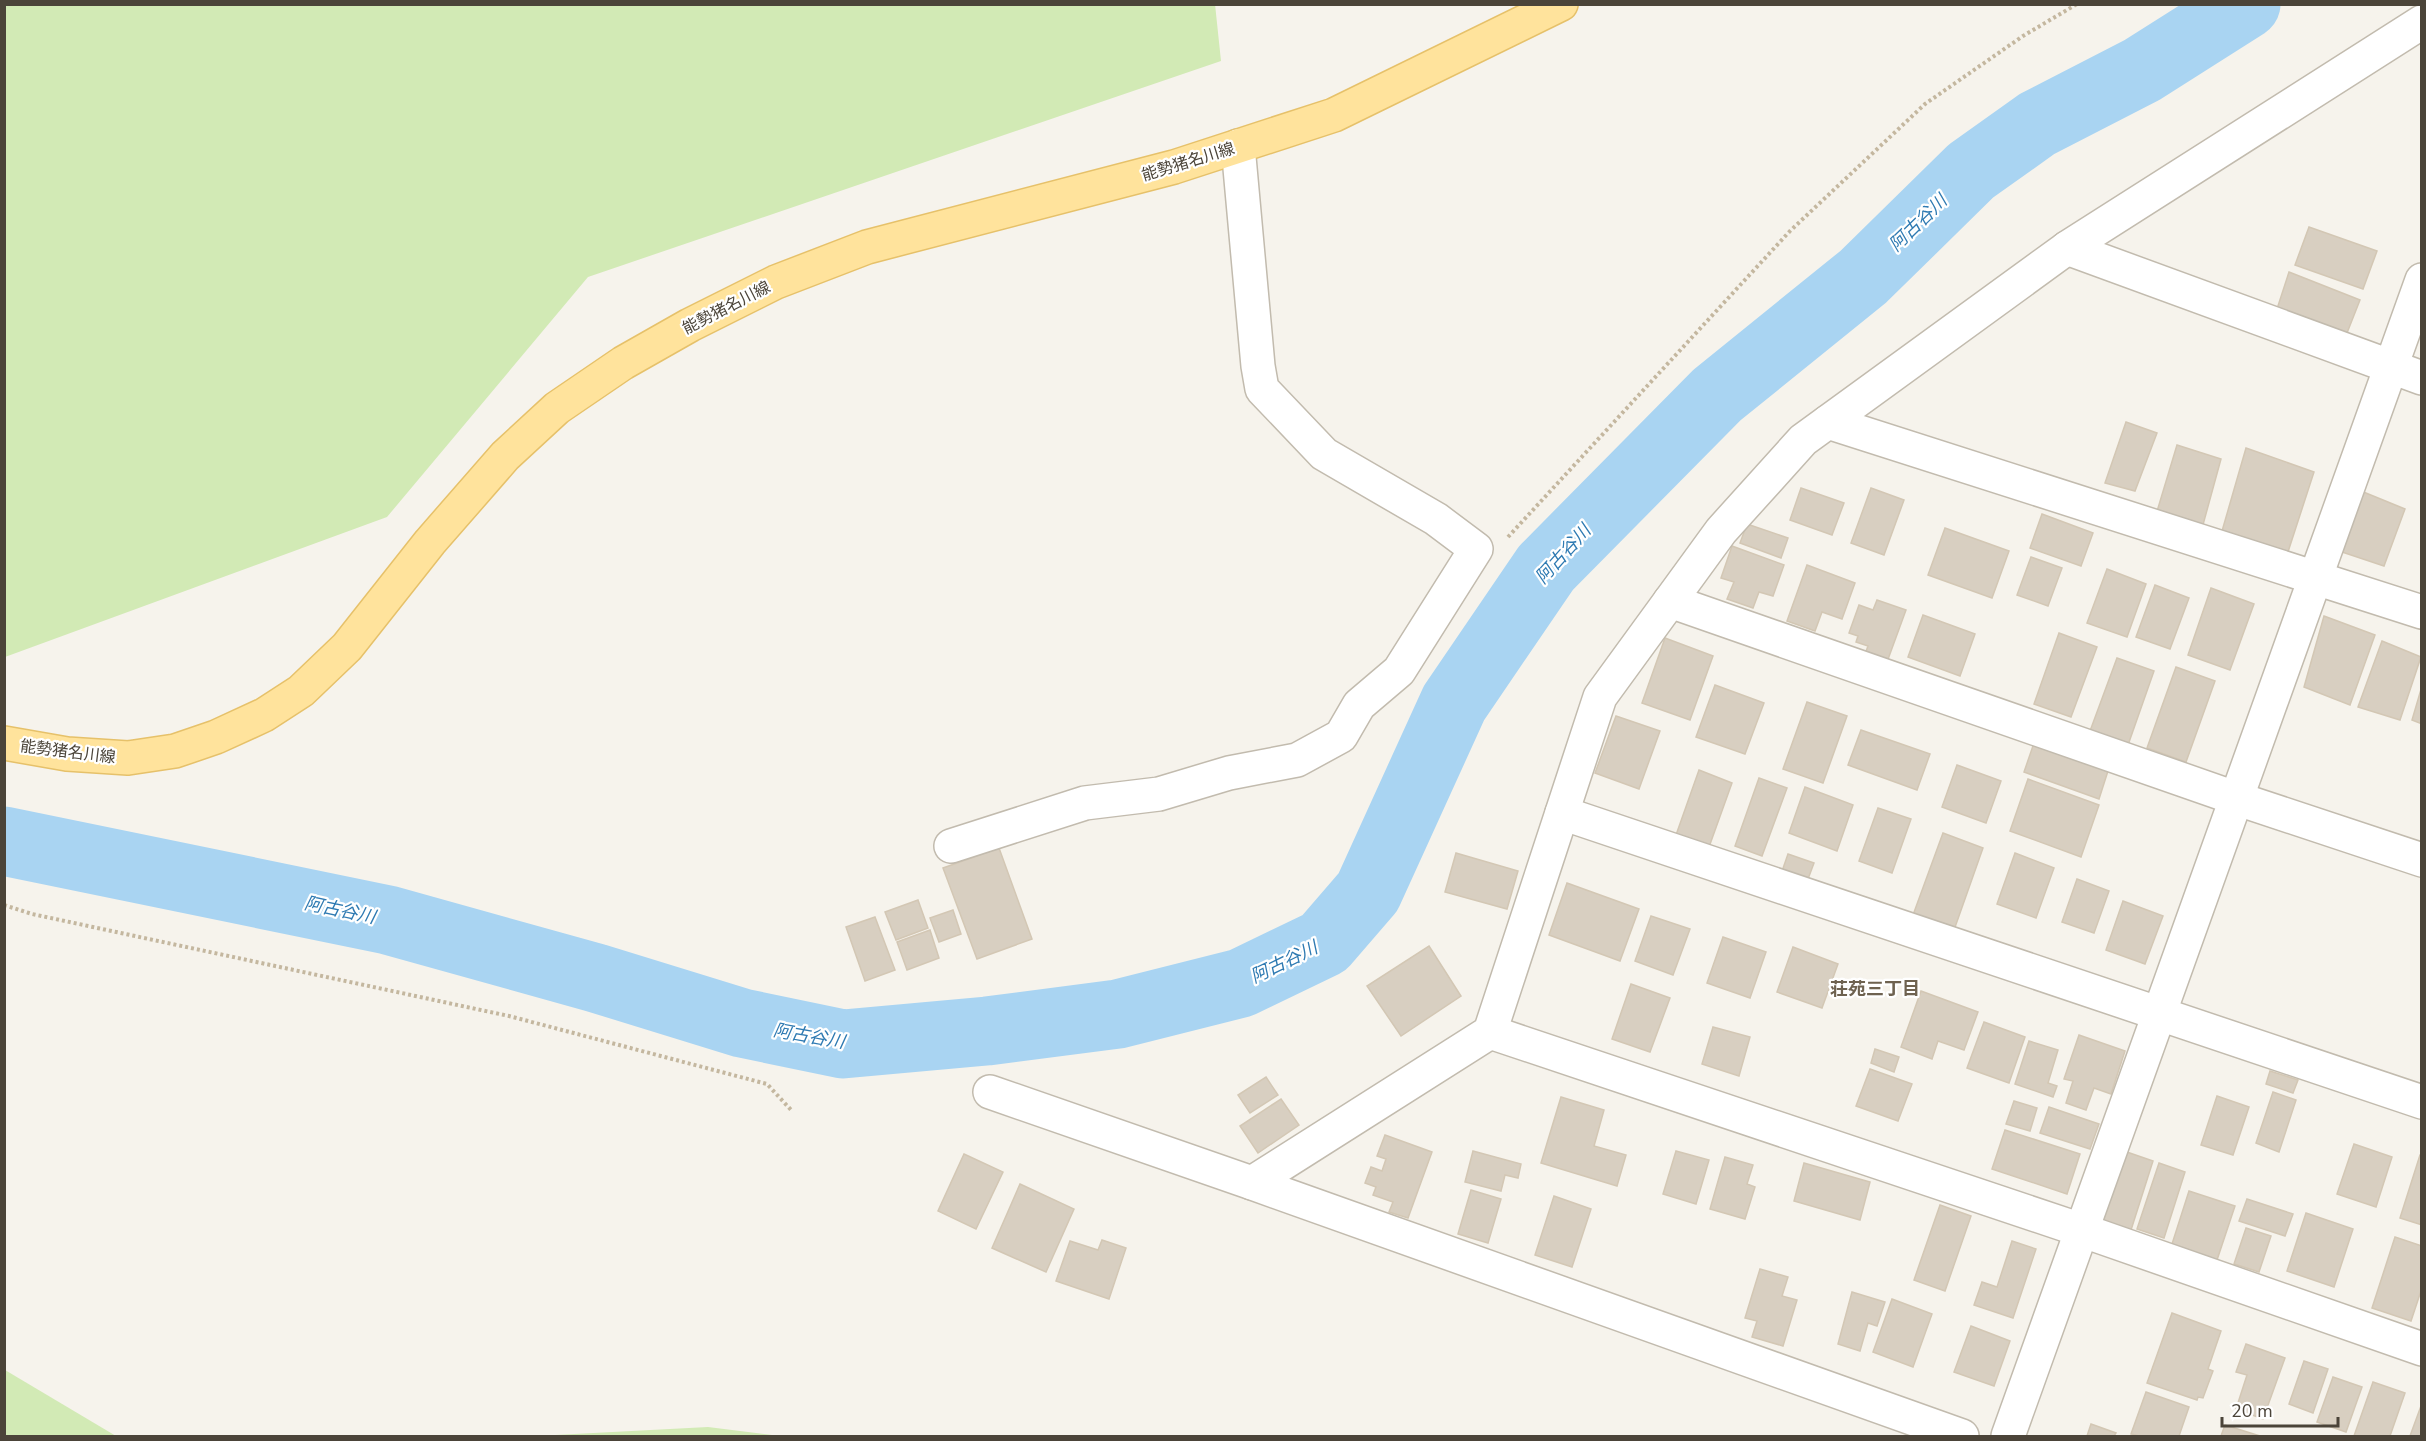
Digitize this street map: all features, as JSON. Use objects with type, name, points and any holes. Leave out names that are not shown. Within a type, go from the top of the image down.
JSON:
[{"type":"main road","name":"能勢猪名川線","points":[[4,743],[67,754],[128,758],[175,751],[216,737],[264,716],[301,691],[347,647],[430,542],[505,456],[557,408],[623,363],[690,325],[776,282],[867,247],[1174,167],[1334,115],[1561,4]]},
{"type":"street","points":[[1252,1183],[1490,1032],[1600,697],[1721,531],[1803,440],[2067,248],[2421,22]]},
{"type":"street","points":[[951,846],[1085,803],[1159,794],[1229,773],[1297,760],[1341,736],[1359,705],[1399,670],[1476,549],[1436,519],[1324,454],[1262,389],[1238,146]]},
{"type":"street","points":[[2067,248],[2421,378]]},
{"type":"street","points":[[2008,1437],[2421,280]]},
{"type":"street","points":[[1828,422],[2421,612]]},
{"type":"street","points":[[1670,601],[2235,798],[2421,860]]},
{"type":"street","points":[[1562,813],[2421,1102]]},
{"type":"street","points":[[1490,1032],[2081,1230],[2421,1348]]},
{"type":"street","points":[[990,1092],[1252,1183],[1962,1437]]},
{"type":"path","points":[[1476,549],[1511,536],[1790,231],[1925,104],[2023,36],[2078,4]]},
{"type":"path","points":[[4,905],[32,914],[509,1016],[767,1084],[792,1111]]},
{"type":"green space","points":[[5,4],[1215,4],[1221,61],[588,277],[387,517],[5,657]]},
{"type":"green space","points":[[5,1370],[116,1436],[5,1436]]},
{"type":"green space","points":[[708,1427],[780,1436],[536,1436]]},
{"type":"building","points":[[2309,227],[2377,251],[2363,289],[2295,265]]},
{"type":"building","points":[[2289,272],[2360,300],[2345,338],[2276,312]]},
{"type":"building","points":[[2126,422],[2157,433],[2135,491],[2105,483]]},
{"type":"building","points":[[2177,445],[2221,459],[2201,532],[2155,518]]},
{"type":"building","points":[[2246,448],[2314,472],[2286,558],[2220,538]]},
{"type":"building","points":[[1801,488],[1844,503],[1832,535],[1790,520]]},
{"type":"building","points":[[1871,488],[1904,500],[1884,555],[1851,543]]},
{"type":"building","points":[[2361,491],[2405,509],[2384,566],[2342,552]]},
{"type":"building","points":[[2042,514],[2093,533],[2081,566],[2030,548]]},
{"type":"building","points":[[1747,524],[1788,538],[1781,558],[1740,543]]},
{"type":"building","points":[[1945,528],[2009,551],[1992,598],[1928,575]]},
{"type":"building","points":[[1732,546],[1784,565],[1773,596],[1759,592],[1753,608],[1727,599],[1734,582],[1721,578]]},
{"type":"building","points":[[2031,557],[2062,568],[2048,606],[2017,595]]},
{"type":"building","points":[[1807,565],[1855,583],[1842,619],[1822,612],[1815,631],[1787,621]]},
{"type":"building","points":[[2107,569],[2146,584],[2127,637],[2087,623]]},
{"type":"building","points":[[2155,585],[2189,598],[2170,649],[2136,637]]},
{"type":"building","points":[[2211,588],[2254,604],[2230,670],[2188,655]]},
{"type":"building","points":[[1877,600],[1906,610],[1887,662],[1865,654],[1868,646],[1856,642],[1858,636],[1849,633],[1859,605],[1873,610]]},
{"type":"building","points":[[1923,615],[1975,634],[1960,676],[1908,657]]},
{"type":"building","points":[[2324,616],[2375,635],[2350,705],[2304,687]]},
{"type":"building","points":[[2059,633],[2097,647],[2071,717],[2034,704]]},
{"type":"building","points":[[1665,638],[1713,656],[1690,720],[1642,703]]},
{"type":"building","points":[[2382,641],[2421,657],[2400,720],[2358,707]]},
{"type":"building","points":[[2117,658],[2154,671],[2128,745],[2090,731]]},
{"type":"building","points":[[2176,667],[2215,681],[2186,762],[2147,748]]},
{"type":"building","points":[[1715,685],[1764,703],[1745,754],[1696,737]]},
{"type":"building","points":[[2422,686],[2422,724],[2412,720]]},
{"type":"building","points":[[1807,702],[1847,716],[1823,783],[1783,769]]},
{"type":"building","points":[[1616,716],[1660,731],[1639,789],[1595,773]]},
{"type":"building","points":[[1861,730],[1930,754],[1917,790],[1848,765]]},
{"type":"building","points":[[2034,743],[2108,771],[2099,799],[2024,772]]},
{"type":"building","points":[[1957,765],[2001,781],[1986,823],[1942,807]]},
{"type":"building","points":[[1699,770],[1732,783],[1709,847],[1676,835]]},
{"type":"building","points":[[1759,778],[1787,788],[1762,856],[1735,846]]},
{"type":"building","points":[[2028,779],[2099,805],[2081,857],[2010,831]]},
{"type":"building","points":[[1805,787],[1853,805],[1837,851],[1789,833]]},
{"type":"building","points":[[1878,808],[1911,819],[1892,873],[1859,861]]},
{"type":"building","points":[[1943,833],[1983,848],[1954,930],[1913,915]]},
{"type":"building","points":[[999,848],[1032,939],[977,959],[943,868]]},
{"type":"building","points":[[1456,853],[1518,871],[1507,909],[1445,892]]},
{"type":"building","points":[[2015,853],[2054,868],[2036,918],[1997,904]]},
{"type":"building","points":[[1788,854],[1814,863],[1805,887],[1780,877]]},
{"type":"building","points":[[2077,879],[2109,891],[2094,933],[2062,922]]},
{"type":"building","points":[[1567,883],[1639,909],[1620,961],[1549,935]]},
{"type":"building","points":[[918,900],[928,928],[896,940],[885,912]]},
{"type":"building","points":[[2123,901],[2163,916],[2145,964],[2106,950]]},
{"type":"building","points":[[953,910],[961,934],[939,942],[930,918]]},
{"type":"building","points":[[1651,916],[1690,929],[1673,975],[1635,961]]},
{"type":"building","points":[[875,917],[895,970],[865,981],[846,927]]},
{"type":"building","points":[[930,930],[939,958],[907,970],[897,942]]},
{"type":"building","points":[[1723,937],[1766,952],[1750,998],[1707,983]]},
{"type":"building","points":[[1429,946],[1461,996],[1401,1036],[1367,986]]},
{"type":"building","points":[[1793,947],[1838,964],[1822,1008],[1777,992]]},
{"type":"building","points":[[1631,984],[1670,998],[1650,1052],[1612,1039]]},
{"type":"building","points":[[1921,991],[1978,1012],[1964,1050],[1938,1041],[1932,1059],[1901,1047]]},
{"type":"building","points":[[1984,1022],[2025,1037],[2009,1083],[1967,1068]]},
{"type":"building","points":[[1713,1027],[1750,1037],[1739,1076],[1702,1064]]},
{"type":"building","points":[[2079,1035],[2125,1051],[2111,1094],[2094,1088],[2086,1110],[2066,1103],[2073,1081],[2064,1079]]},
{"type":"building","points":[[2029,1041],[2058,1050],[2048,1083],[2057,1086],[2053,1097],[2015,1084]]},
{"type":"building","points":[[1875,1049],[1899,1057],[1894,1072],[1871,1063]]},
{"type":"building","points":[[1870,1069],[1912,1084],[1898,1121],[1856,1106]]},
{"type":"building","points":[[2270,1071],[2298,1080],[2293,1093],[2266,1084]]},
{"type":"building","points":[[1266,1077],[1278,1095],[1250,1113],[1238,1095]]},
{"type":"building","points":[[2273,1092],[2296,1100],[2279,1152],[2256,1143]]},
{"type":"building","points":[[2217,1096],[2249,1107],[2233,1155],[2201,1145]]},
{"type":"building","points":[[1561,1097],[1604,1110],[1594,1146],[1626,1155],[1617,1186],[1541,1163]]},
{"type":"building","points":[[1281,1099],[1299,1125],[1258,1153],[1240,1126]]},
{"type":"building","points":[[2014,1101],[2037,1108],[2030,1131],[2006,1124]]},
{"type":"building","points":[[2049,1107],[2099,1124],[2090,1149],[2040,1133]]},
{"type":"building","points":[[2005,1130],[2080,1154],[2067,1194],[1992,1169]]},
{"type":"building","points":[[1385,1135],[1432,1152],[1408,1218],[1389,1212],[1393,1202],[1373,1195],[1376,1187],[1365,1183],[1371,1167],[1382,1171],[1386,1159],[1377,1156]]},
{"type":"building","points":[[2354,1144],[2392,1157],[2376,1207],[2337,1194]]},
{"type":"building","points":[[1473,1151],[1521,1164],[1518,1178],[1505,1175],[1501,1191],[1465,1182]]},
{"type":"building","points":[[1676,1151],[1709,1160],[1696,1204],[1663,1194]]},
{"type":"building","points":[[2124,1151],[2153,1161],[2131,1230],[2102,1220]]},
{"type":"building","points":[[964,1154],[1003,1172],[976,1229],[938,1211]]},
{"type":"building","points":[[2420,1155],[2422,1155],[2422,1225],[2400,1218]]},
{"type":"building","points":[[1725,1157],[1753,1165],[1747,1184],[1755,1187],[1745,1219],[1710,1209]]},
{"type":"building","points":[[1804,1163],[1870,1182],[1860,1220],[1794,1201]]},
{"type":"building","points":[[2159,1163],[2185,1172],[2164,1238],[2137,1229]]},
{"type":"building","points":[[1020,1184],[1074,1209],[1046,1272],[992,1248]]},
{"type":"building","points":[[1471,1190],[1501,1199],[1488,1243],[1458,1234]]},
{"type":"building","points":[[2189,1191],[2235,1206],[2217,1260],[2172,1244]]},
{"type":"building","points":[[1554,1196],[1591,1209],[1572,1267],[1535,1255]]},
{"type":"building","points":[[2247,1199],[2293,1214],[2285,1236],[2239,1221]]},
{"type":"building","points":[[1940,1205],[1971,1216],[1945,1291],[1914,1280]]},
{"type":"building","points":[[2306,1213],[2353,1229],[2334,1287],[2287,1271]]},
{"type":"building","points":[[2246,1228],[2271,1236],[2259,1272],[2234,1264]]},
{"type":"building","points":[[2395,1237],[2422,1246],[2422,1288],[2411,1321],[2372,1308]]},
{"type":"building","points":[[1102,1240],[1126,1248],[1109,1299],[1056,1281],[1070,1241],[1098,1250]]},
{"type":"building","points":[[2012,1241],[2036,1249],[2013,1318],[1974,1305],[1982,1282],[1997,1287]]},
{"type":"building","points":[[1760,1269],[1788,1277],[1782,1296],[1797,1300],[1783,1346],[1752,1337],[1757,1321],[1745,1318]]},
{"type":"building","points":[[1852,1292],[1885,1302],[1877,1326],[1868,1323],[1860,1351],[1838,1344]]},
{"type":"building","points":[[1892,1299],[1932,1314],[1913,1367],[1873,1352]]},
{"type":"building","points":[[2172,1313],[2221,1331],[2208,1369],[2213,1371],[2203,1398],[2198,1397],[2197,1400],[2147,1383]]},
{"type":"building","points":[[1971,1326],[2010,1341],[1994,1386],[1954,1372]]},
{"type":"building","points":[[2246,1344],[2285,1358],[2263,1419],[2236,1409],[2247,1375],[2236,1372]]},
{"type":"building","points":[[2304,1361],[2328,1369],[2313,1413],[2289,1404]]},
{"type":"building","points":[[2333,1377],[2362,1387],[2346,1432],[2317,1422]]},
{"type":"building","points":[[2373,1382],[2405,1393],[2390,1436],[2354,1436]]},
{"type":"building","points":[[2146,1392],[2189,1407],[2179,1436],[2131,1434]]},
{"type":"building","points":[[2421,1406],[2422,1436],[2410,1436]]},
{"type":"building","points":[[2091,1424],[2116,1433],[2114,1436],[2087,1436]]},
{"type":"building","points":[[2225,1425],[2260,1436],[2221,1436]]},
{"type":"waterway","name":"阿古谷川","points":[[4,841],[388,920],[596,978],[742,1023],[843,1044],[987,1031],[1118,1014],[1241,983],[1324,943],[1368,892],[1454,703],[1546,568],[1717,395],[1863,277],[1971,171],[2037,124],[2142,70],[2246,4]]},
{"type":"district","name":"荘苑三丁目","points":[[1875,989]]}]
